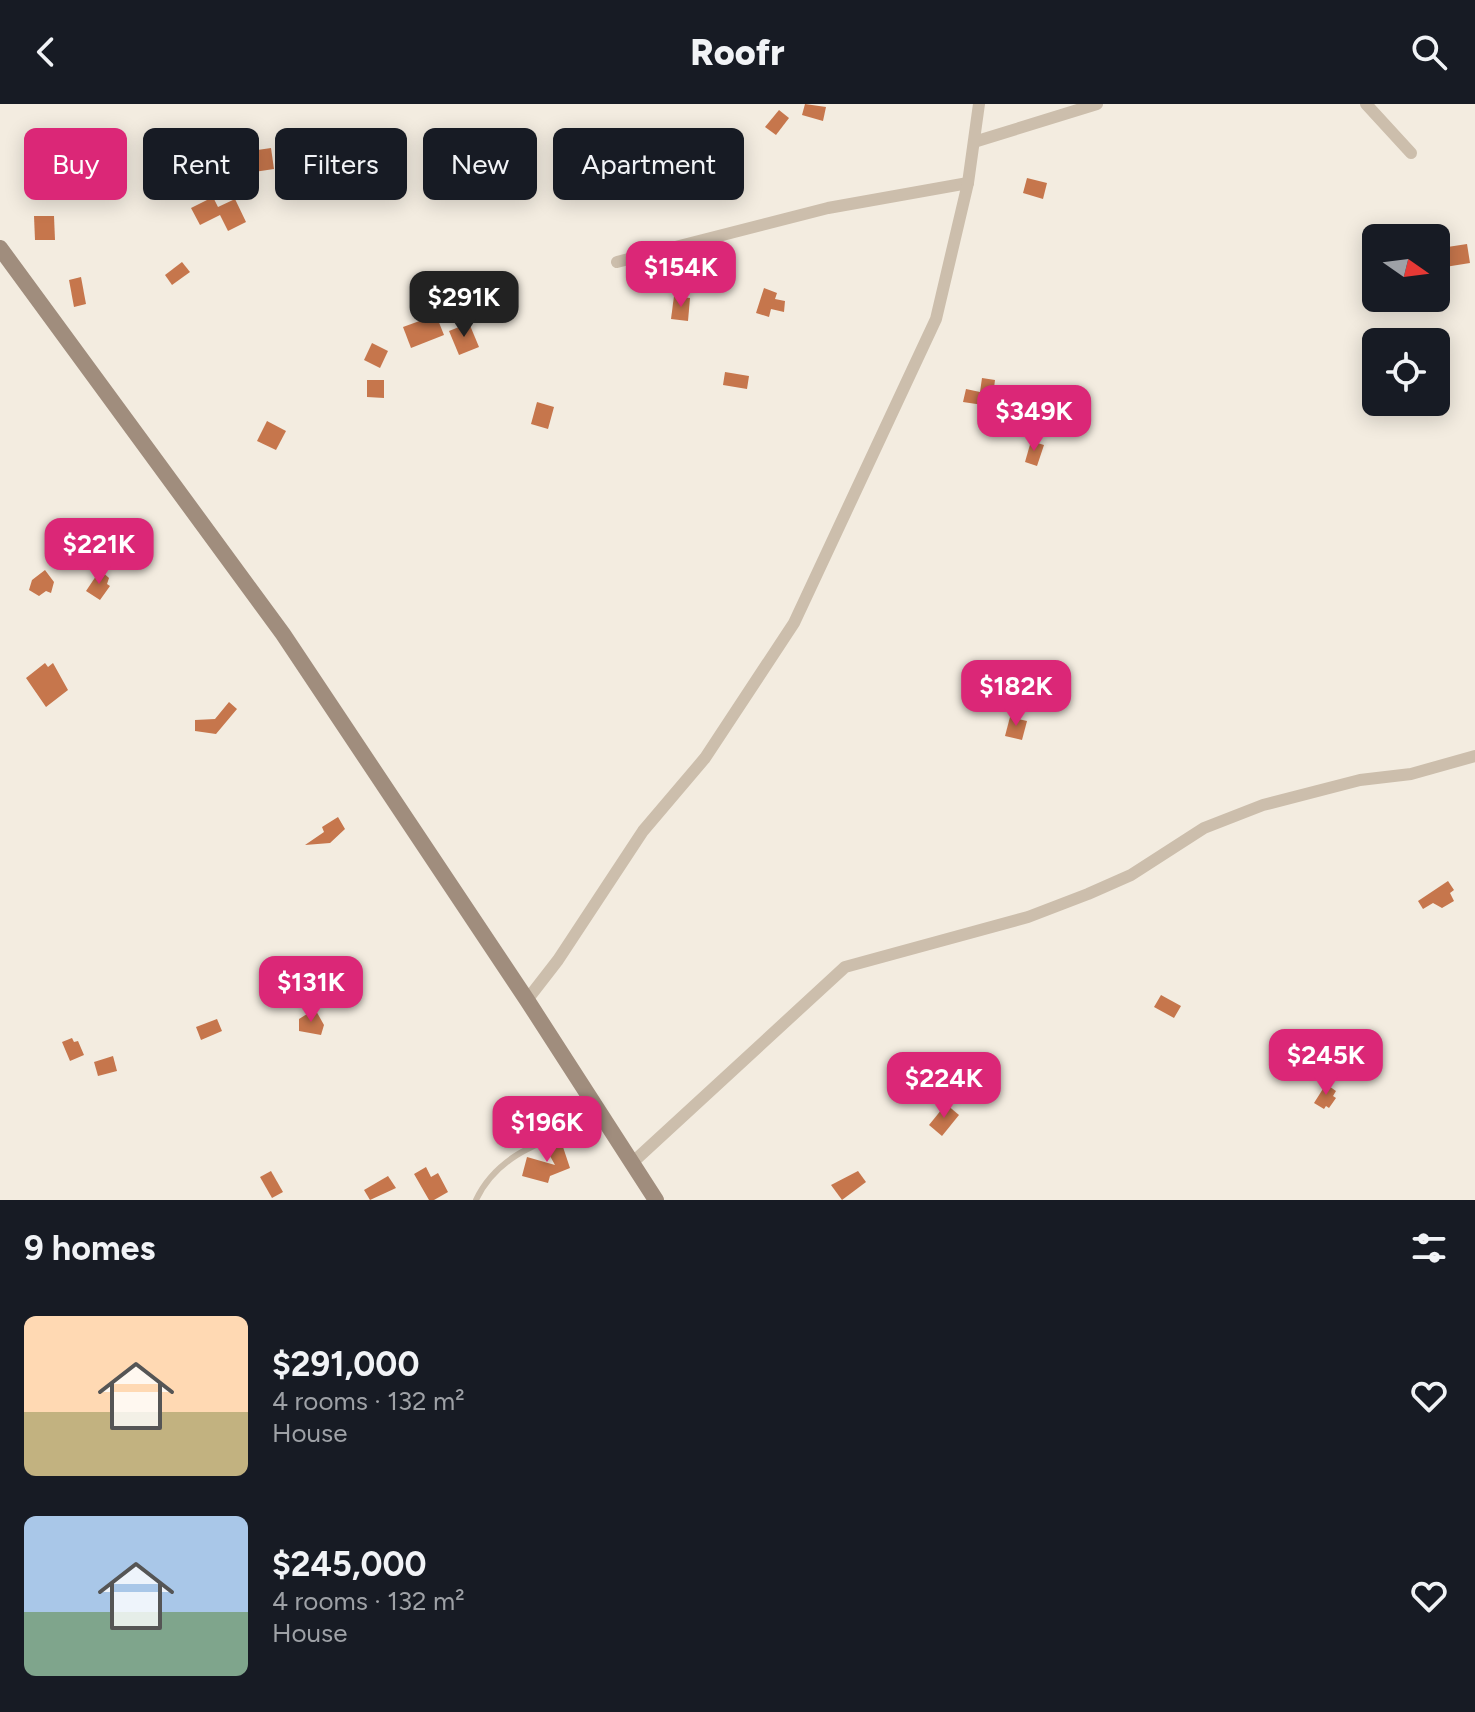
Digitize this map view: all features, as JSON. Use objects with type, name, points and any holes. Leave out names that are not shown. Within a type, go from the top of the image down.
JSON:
[{"type":"street","points":[[527,1000],[558,960],[643,831],[705,758],[794,623],[936,319],[968,183],[979,104]]},
{"type":"street","points":[[974,142],[1097,104]]},
{"type":"street","points":[[1366,104],[1411,153]]},
{"type":"street","points":[[617,262],[828,208],[968,183]]},
{"type":"street","points":[[0,248],[283,634],[656,1200]]},
{"type":"street","points":[[632,1163],[845,967],[1028,917],[1088,894],[1131,875],[1204,828],[1263,805],[1360,780],[1411,774],[1475,756]]},
{"type":"lane","points":[[476,1200],[487,1178],[506,1161],[602,1118]]},
{"type":"building","points":[[805,104],[826,107],[823,121],[802,115]]},
{"type":"building","points":[[779,110],[789,118],[776,135],[765,127]]},
{"type":"building","points":[[271,148],[274,169],[259,171],[259,150]]},
{"type":"building","points":[[1027,178],[1047,183],[1043,199],[1023,193]]},
{"type":"building","points":[[207,200],[214,200],[218,207],[235,200],[246,222],[228,231],[220,215],[200,225],[191,208]]},
{"type":"building","points":[[34,216],[54,216],[55,240],[35,240]]},
{"type":"building","points":[[1467,244],[1470,263],[1450,266],[1450,247]]},
{"type":"building","points":[[182,262],[190,272],[172,285],[165,275]]},
{"type":"building","points":[[81,277],[86,304],[74,307],[69,280]]},
{"type":"building","points":[[764,288],[777,293],[775,299],[785,301],[784,312],[771,309],[769,317],[756,313]]},
{"type":"building","points":[[674,296],[690,298],[688,321],[671,319]]},
{"type":"building","points":[[436,315],[444,335],[411,348],[403,327]]},
{"type":"building","points":[[469,323],[479,347],[459,355],[449,331]]},
{"type":"building","points":[[372,343],[388,351],[380,368],[364,360]]},
{"type":"building","points":[[725,372],[749,376],[747,389],[723,385]]},
{"type":"building","points":[[982,378],[995,380],[994,388],[1017,393],[1014,405],[985,399],[983,405],[963,402],[966,389],[980,392]]},
{"type":"building","points":[[367,380],[384,380],[384,398],[367,397]]},
{"type":"building","points":[[537,402],[554,407],[548,429],[531,424]]},
{"type":"building","points":[[267,421],[286,431],[276,450],[257,441]]},
{"type":"building","points":[[1031,441],[1044,445],[1037,466],[1025,462]]},
{"type":"building","points":[[45,570],[54,582],[51,593],[46,591],[39,596],[29,590],[32,580]]},
{"type":"building","points":[[100,570],[109,578],[107,584],[110,586],[100,600],[86,591]]},
{"type":"building","points":[[45,663],[48,667],[53,663],[68,690],[46,707],[26,678]]},
{"type":"building","points":[[229,702],[237,709],[216,734],[195,731],[195,720],[215,719]]},
{"type":"building","points":[[1010,717],[1027,721],[1022,740],[1005,736]]},
{"type":"building","points":[[338,817],[345,829],[330,843],[305,845],[324,832],[322,827]]},
{"type":"building","points":[[1448,881],[1454,890],[1450,893],[1454,901],[1442,908],[1433,903],[1423,909],[1418,901]]},
{"type":"building","points":[[1161,995],[1181,1006],[1174,1018],[1154,1007]]},
{"type":"building","points":[[315,1009],[324,1025],[321,1035],[299,1031],[299,1019]]},
{"type":"building","points":[[217,1019],[222,1031],[201,1040],[196,1027]]},
{"type":"building","points":[[72,1038],[74,1042],[78,1041],[84,1055],[70,1061],[62,1042]]},
{"type":"building","points":[[113,1056],[117,1071],[98,1076],[94,1062]]},
{"type":"building","points":[[1326,1084],[1336,1091],[1333,1096],[1336,1098],[1329,1108],[1326,1106],[1324,1109],[1314,1103]]},
{"type":"building","points":[[946,1104],[959,1115],[942,1136],[929,1125]]},
{"type":"building","points":[[561,1141],[570,1168],[550,1176],[548,1183],[522,1176],[527,1157],[555,1165],[545,1147]]},
{"type":"building","points":[[426,1167],[431,1177],[438,1173],[448,1192],[434,1200],[429,1200],[414,1174]]},
{"type":"building","points":[[271,1171],[283,1192],[272,1198],[260,1177]]},
{"type":"building","points":[[858,1171],[866,1182],[842,1200],[831,1185]]},
{"type":"building","points":[[388,1176],[396,1188],[370,1200],[364,1190]]}]
